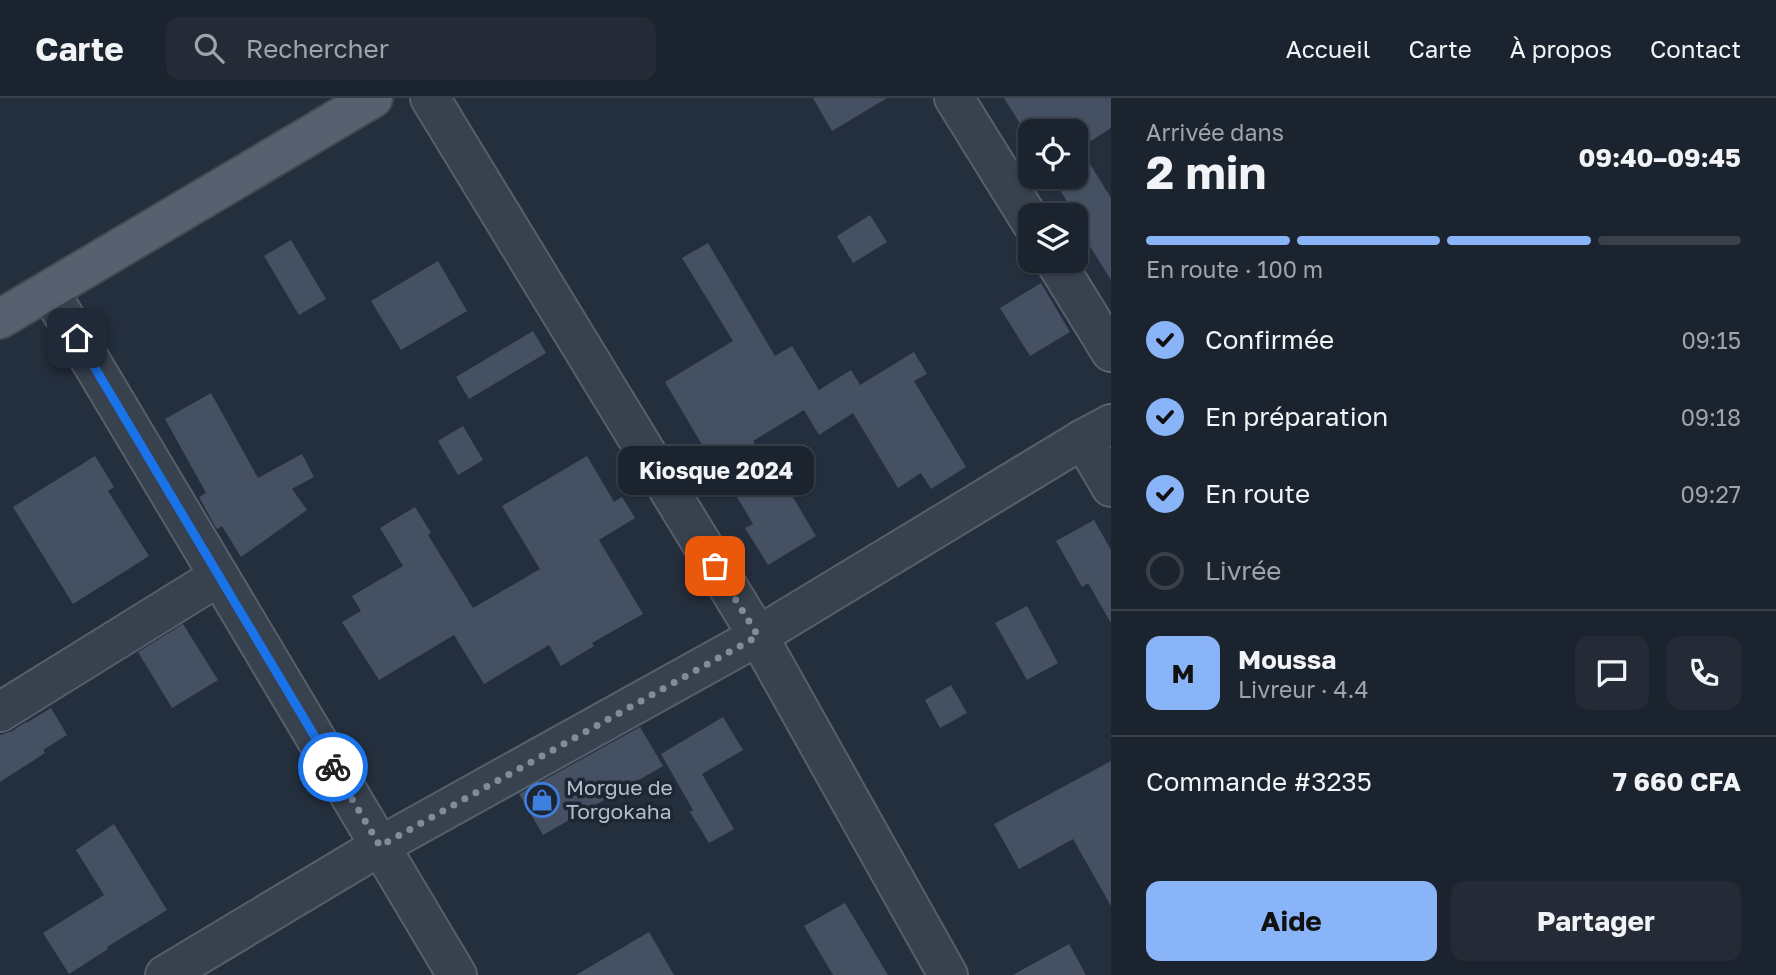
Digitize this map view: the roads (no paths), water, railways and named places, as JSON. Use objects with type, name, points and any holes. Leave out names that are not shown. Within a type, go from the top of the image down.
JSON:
[{"type":"main road","points":[[0,319],[373,98]]},
{"type":"street","points":[[430,98],[758,636],[948,975]]},
{"type":"street","points":[[954,98],[1019,203]]},
{"type":"street","points":[[1062,273],[1111,352]]},
{"type":"street","points":[[49,291],[457,975]]},
{"type":"street","points":[[165,975],[380,846],[758,636],[1097,432],[1111,487]]},
{"type":"street","points":[[0,712],[219,576]]},
{"type":"place","name":"Kiosque 2024","points":[[715,566]]},
{"type":"place","name":"Morgue de Torgokaha","points":[[542,800]]}]
